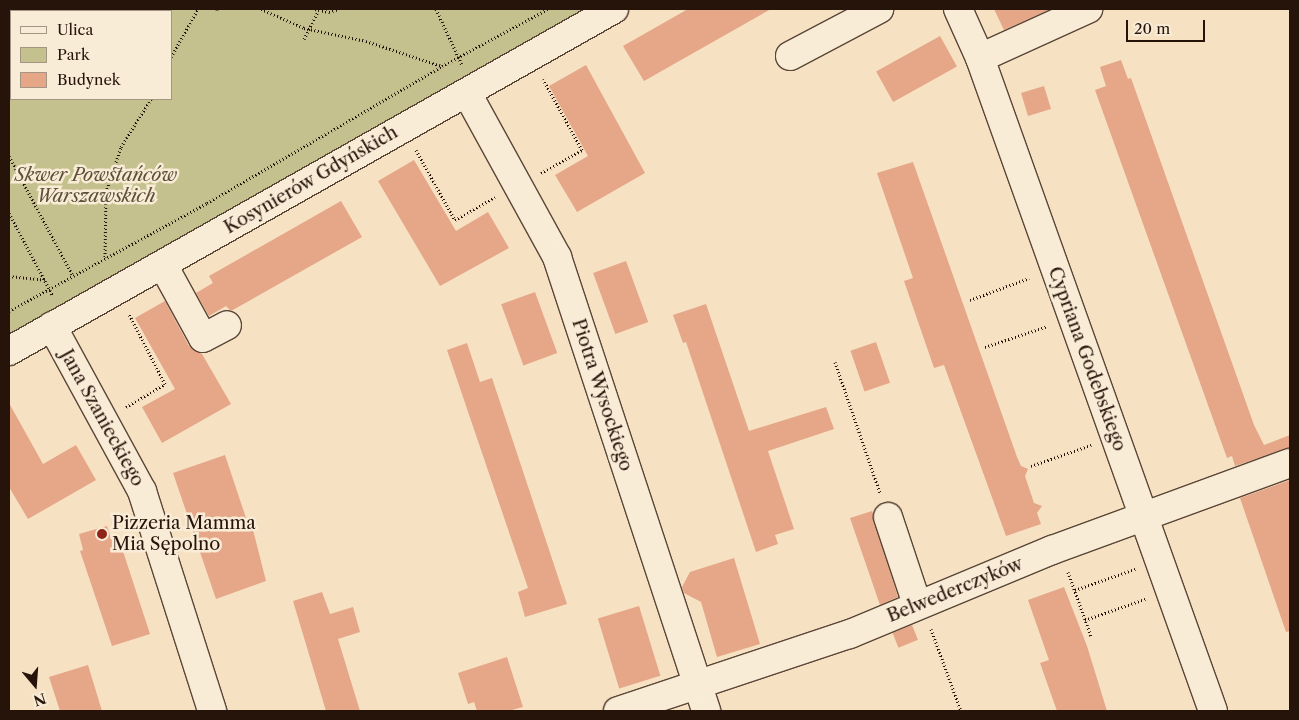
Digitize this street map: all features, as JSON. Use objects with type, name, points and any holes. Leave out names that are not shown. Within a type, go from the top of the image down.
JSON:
[{"type":"street","name":"Kosynierów Gdyńskich","points":[[9,351],[614,9]]},
{"type":"street","points":[[790,56],[879,9]]},
{"type":"street","name":"Cypriana Godebskiego","points":[[958,9],[980,58],[1212,711]]},
{"type":"street","points":[[980,58],[1088,9]]},
{"type":"street","name":"Piotra Wysockiego","points":[[467,93],[557,257],[702,699]]},
{"type":"street","points":[[163,264],[203,338],[227,325]]},
{"type":"street","name":"Jana Szanieckiego","points":[[59,323],[142,490],[212,711]]},
{"type":"street","name":"Belwederczyków","points":[[618,711],[702,699],[918,603],[1059,548],[1290,463]]},
{"type":"street","points":[[888,517],[918,603]]},
{"type":"path","points":[[172,55],[198,9]]},
{"type":"path","points":[[261,9],[309,29],[366,41],[442,66]]},
{"type":"path","points":[[304,39],[316,10],[329,12],[338,9]]},
{"type":"path","points":[[436,9],[461,56],[467,93]]},
{"type":"path","points":[[9,311],[72,274],[207,203],[442,66],[548,9]]},
{"type":"path","points":[[536,176],[582,150],[540,74]]},
{"type":"path","points":[[105,257],[106,192],[122,147],[151,100]]},
{"type":"path","points":[[412,144],[455,220],[498,196]]},
{"type":"path","points":[[9,156],[72,274]]},
{"type":"path","points":[[9,213],[49,288],[59,323]]},
{"type":"path","points":[[9,276],[45,280]]},
{"type":"path","points":[[970,300],[1035,276]]},
{"type":"path","points":[[123,408],[165,384],[126,308]]},
{"type":"path","points":[[986,347],[1052,325]]},
{"type":"path","points":[[835,362],[888,517]]},
{"type":"path","points":[[1031,466],[1094,444]]},
{"type":"path","points":[[1059,548],[1091,636]]},
{"type":"path","points":[[1074,590],[1138,568]]},
{"type":"path","points":[[1085,620],[1148,598]]},
{"type":"path","points":[[918,603],[961,711]]},
{"type":"green space","name":"Skwer Powstańców Warszawskich","points":[[9,9],[588,9],[9,335]]},
{"type":"building","points":[[688,9],[771,9],[644,81],[623,46]]},
{"type":"building","points":[[994,9],[1051,9],[1004,30]]},
{"type":"building","points":[[940,36],[957,67],[893,102],[876,71]]},
{"type":"building","points":[[1121,60],[1128,79],[1131,78],[1254,425],[1264,445],[1290,435],[1290,448],[1235,466],[1232,456],[1227,458],[1095,90],[1106,86],[1100,67]]},
{"type":"building","points":[[586,65],[645,173],[577,212],[555,175],[588,156],[549,86]]},
{"type":"building","points":[[1044,86],[1051,109],[1028,116],[1021,93]]},
{"type":"building","points":[[414,160],[456,231],[488,212],[509,248],[440,286],[378,181]]},
{"type":"building","points":[[913,162],[1017,457],[1021,466],[1028,469],[1025,476],[1034,503],[1042,506],[1037,513],[1041,524],[1006,536],[944,365],[934,368],[904,281],[913,278],[877,173]]},
{"type":"building","points":[[341,201],[362,237],[231,311],[226,306],[209,316],[196,293],[213,283],[209,276]]},
{"type":"building","points":[[626,261],[648,322],[615,334],[593,273]]},
{"type":"building","points":[[535,292],[557,353],[523,365],[501,304]]},
{"type":"building","points":[[165,301],[189,346],[202,354],[231,404],[162,443],[142,407],[175,389],[135,318]]},
{"type":"building","points":[[706,304],[749,431],[826,407],[834,429],[768,451],[794,529],[775,535],[778,544],[756,552],[686,342],[683,343],[673,315]]},
{"type":"building","points":[[876,342],[890,383],[864,391],[850,351]]},
{"type":"building","points":[[467,343],[480,382],[492,378],[567,604],[525,617],[518,592],[528,588],[447,350]]},
{"type":"building","points":[[9,403],[43,464],[76,445],[96,480],[28,519],[9,487]]},
{"type":"building","points":[[225,455],[249,527],[252,526],[266,581],[216,599],[173,473]]},
{"type":"building","points":[[1290,480],[1290,631],[1286,632],[1240,498]]},
{"type":"building","points":[[872,511],[898,597],[880,605],[850,518]]},
{"type":"building","points":[[107,526],[112,541],[119,539],[150,634],[112,646],[80,551],[83,550],[79,534]]},
{"type":"building","points":[[734,558],[760,644],[717,657],[701,602],[684,593],[682,587],[690,572]]},
{"type":"building","points":[[1064,587],[1087,646],[1107,711],[1057,711],[1040,663],[1049,660],[1028,600]]},
{"type":"building","points":[[322,592],[330,614],[353,607],[360,632],[338,639],[360,711],[326,711],[293,601]]},
{"type":"building","points":[[639,606],[660,676],[619,688],[598,619]]},
{"type":"building","points":[[912,625],[918,640],[899,648],[893,633]]},
{"type":"building","points":[[507,657],[523,707],[508,711],[477,711],[474,702],[468,704],[458,673]]},
{"type":"building","points":[[88,665],[102,711],[60,711],[49,677]]},
{"type":"place","name":"Pizzeria Mamma Mia Sępolno","points":[[102,534]]}]
